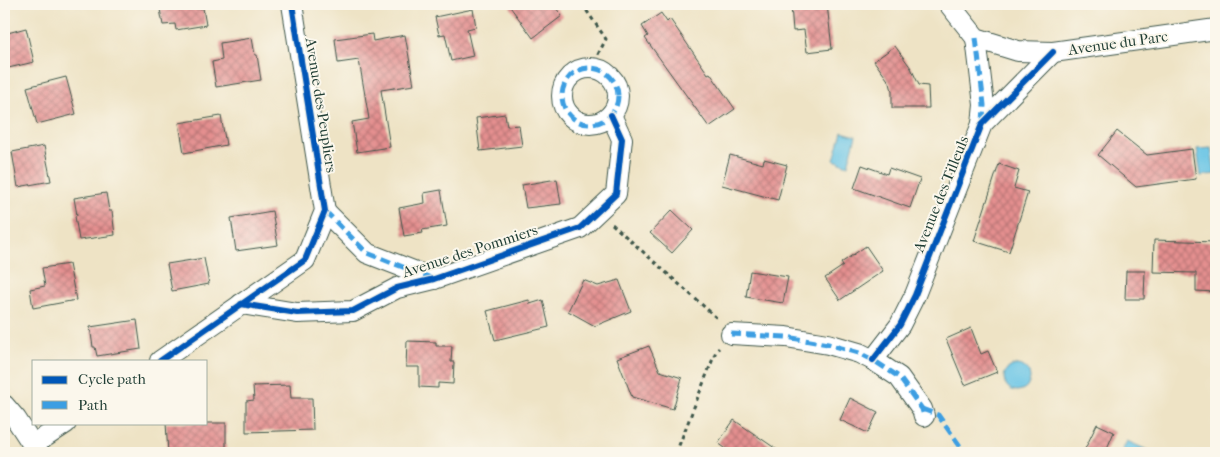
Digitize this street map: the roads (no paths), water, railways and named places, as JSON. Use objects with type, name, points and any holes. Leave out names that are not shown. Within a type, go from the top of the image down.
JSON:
[{"type":"street","name":"Avenue des Peupliers","points":[[292,4],[325,211]]},
{"type":"street","points":[[949,4],[976,38]]},
{"type":"street","name":"Avenue du Parc","points":[[976,38],[1018,52],[1053,52],[1216,29]]},
{"type":"street","name":"Avenue des Tilleuls","points":[[873,360],[900,325],[915,294],[982,124],[984,105],[976,38]]},
{"type":"street","name":"Avenue des Tilleuls","points":[[982,124],[1053,52]]},
{"type":"street","points":[[591,68],[603,71],[611,77],[617,86],[618,96],[617,106],[611,115],[603,121],[590,124],[581,123],[571,118],[562,103],[562,88],[570,76],[581,69],[591,68]]},
{"type":"street","name":"Avenue des Pommiers","points":[[241,304],[298,313],[354,311],[397,288],[434,279],[580,228],[616,194],[622,139],[611,115]]},
{"type":"street","name":"Avenue des Pommiers","points":[[325,211],[367,253],[434,279]]},
{"type":"street","points":[[161,360],[305,260],[325,211]]},
{"type":"street","points":[[731,334],[786,337],[828,344],[859,353],[898,377],[922,409],[924,416]]},
{"type":"street","points":[[4,405],[16,419],[31,449],[65,424]]},
{"type":"water","points":[[842,132],[856,136],[848,165],[834,160]]},
{"type":"water","points":[[1211,148],[1215,174],[1201,176],[1197,149]]},
{"type":"water","points":[[1017,365],[1026,369],[1030,378],[1026,387],[1017,391],[1008,387],[1004,378],[1008,369]]},
{"type":"water","points":[[1127,441],[1154,453],[1121,453]]}]
